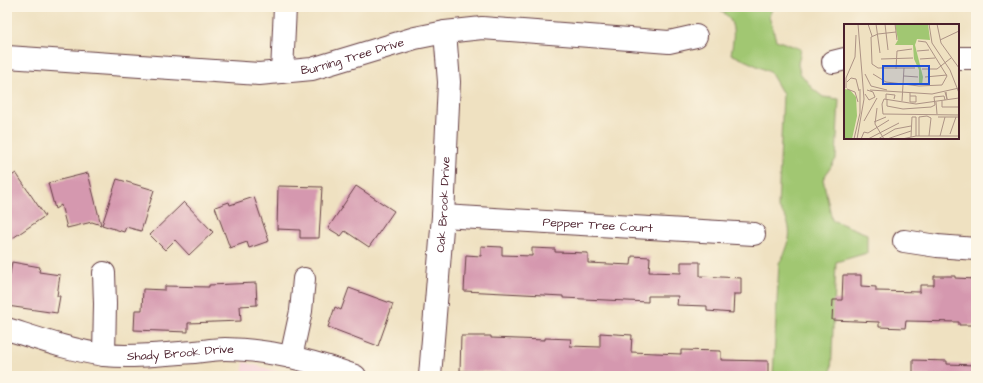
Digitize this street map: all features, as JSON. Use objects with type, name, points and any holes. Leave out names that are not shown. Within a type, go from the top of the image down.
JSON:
[{"type":"street","points":[[282,72],[285,7]]},
{"type":"street","name":"Burning Tree Drive","points":[[7,56],[259,74],[312,69],[415,38],[445,32],[482,28],[669,42],[696,36]]},
{"type":"street","name":"Oak Brook Drive","points":[[430,376],[442,216],[449,82],[445,32]]},
{"type":"street","points":[[959,58],[976,58]]},
{"type":"street","name":"Pepper Tree Court","points":[[442,216],[754,234]]},
{"type":"street","points":[[904,241],[937,246],[976,249]]},
{"type":"street","points":[[104,273],[104,355]]},
{"type":"street","points":[[291,357],[301,311],[304,279]]},
{"type":"street","name":"Shady Brook Drive","points":[[7,329],[66,348],[104,355],[142,356],[223,349],[259,351],[291,357],[333,368],[355,376]]},
{"type":"shaded area","points":[[244,362],[293,376],[242,376]]},
{"type":"green space","points":[[716,7],[773,7],[769,16],[776,40],[801,49],[798,64],[800,73],[813,89],[823,97],[839,99],[836,159],[823,179],[832,220],[867,234],[867,253],[836,262],[831,376],[773,376],[779,263],[787,248],[789,237],[789,226],[778,207],[783,94],[770,72],[731,54],[733,45],[733,27],[729,18]]},
{"type":"building","points":[[16,173],[45,216],[7,242],[7,179]]},
{"type":"building","points":[[88,173],[101,225],[92,222],[67,228],[61,205],[55,209],[48,183]]},
{"type":"building","points":[[117,179],[154,190],[141,231],[126,227],[124,232],[102,225]]},
{"type":"building","points":[[278,186],[322,187],[319,238],[300,238],[300,230],[277,229]]},
{"type":"building","points":[[356,186],[394,211],[369,247],[345,231],[341,236],[328,228]]},
{"type":"building","points":[[254,197],[269,241],[249,248],[247,242],[230,248],[215,207],[229,202],[230,205]]},
{"type":"building","points":[[184,202],[213,232],[189,255],[175,240],[165,250],[150,235]]},
{"type":"building","points":[[481,246],[502,247],[502,255],[532,256],[532,248],[555,249],[555,252],[588,253],[588,263],[631,265],[632,256],[650,257],[649,272],[681,273],[681,262],[700,262],[700,276],[741,278],[741,294],[734,294],[733,313],[707,311],[707,306],[677,305],[678,296],[648,296],[648,302],[464,291],[466,255],[481,256]]},
{"type":"building","points":[[12,262],[40,267],[39,272],[60,275],[57,296],[60,296],[57,313],[7,306],[7,292]]},
{"type":"building","points":[[843,275],[861,275],[861,286],[876,287],[876,291],[920,292],[920,285],[934,285],[934,276],[955,276],[955,278],[976,279],[976,325],[959,325],[959,322],[906,321],[905,328],[879,327],[879,322],[832,320],[833,300],[842,300]]},
{"type":"building","points":[[256,283],[257,305],[240,306],[241,321],[188,323],[188,332],[134,330],[135,310],[142,310],[143,289],[165,290],[165,286],[209,287],[209,285]]},
{"type":"building","points":[[349,288],[393,304],[378,346],[328,327],[335,307],[341,310]]},
{"type":"building","points":[[600,333],[632,335],[631,352],[681,354],[681,350],[721,351],[721,360],[768,361],[768,376],[501,376],[501,372],[460,371],[461,336],[491,336],[491,338],[545,340],[545,338],[571,339],[570,346],[600,347]]},
{"type":"building","points":[[913,360],[947,361],[947,364],[976,365],[976,376],[913,376]]}]
